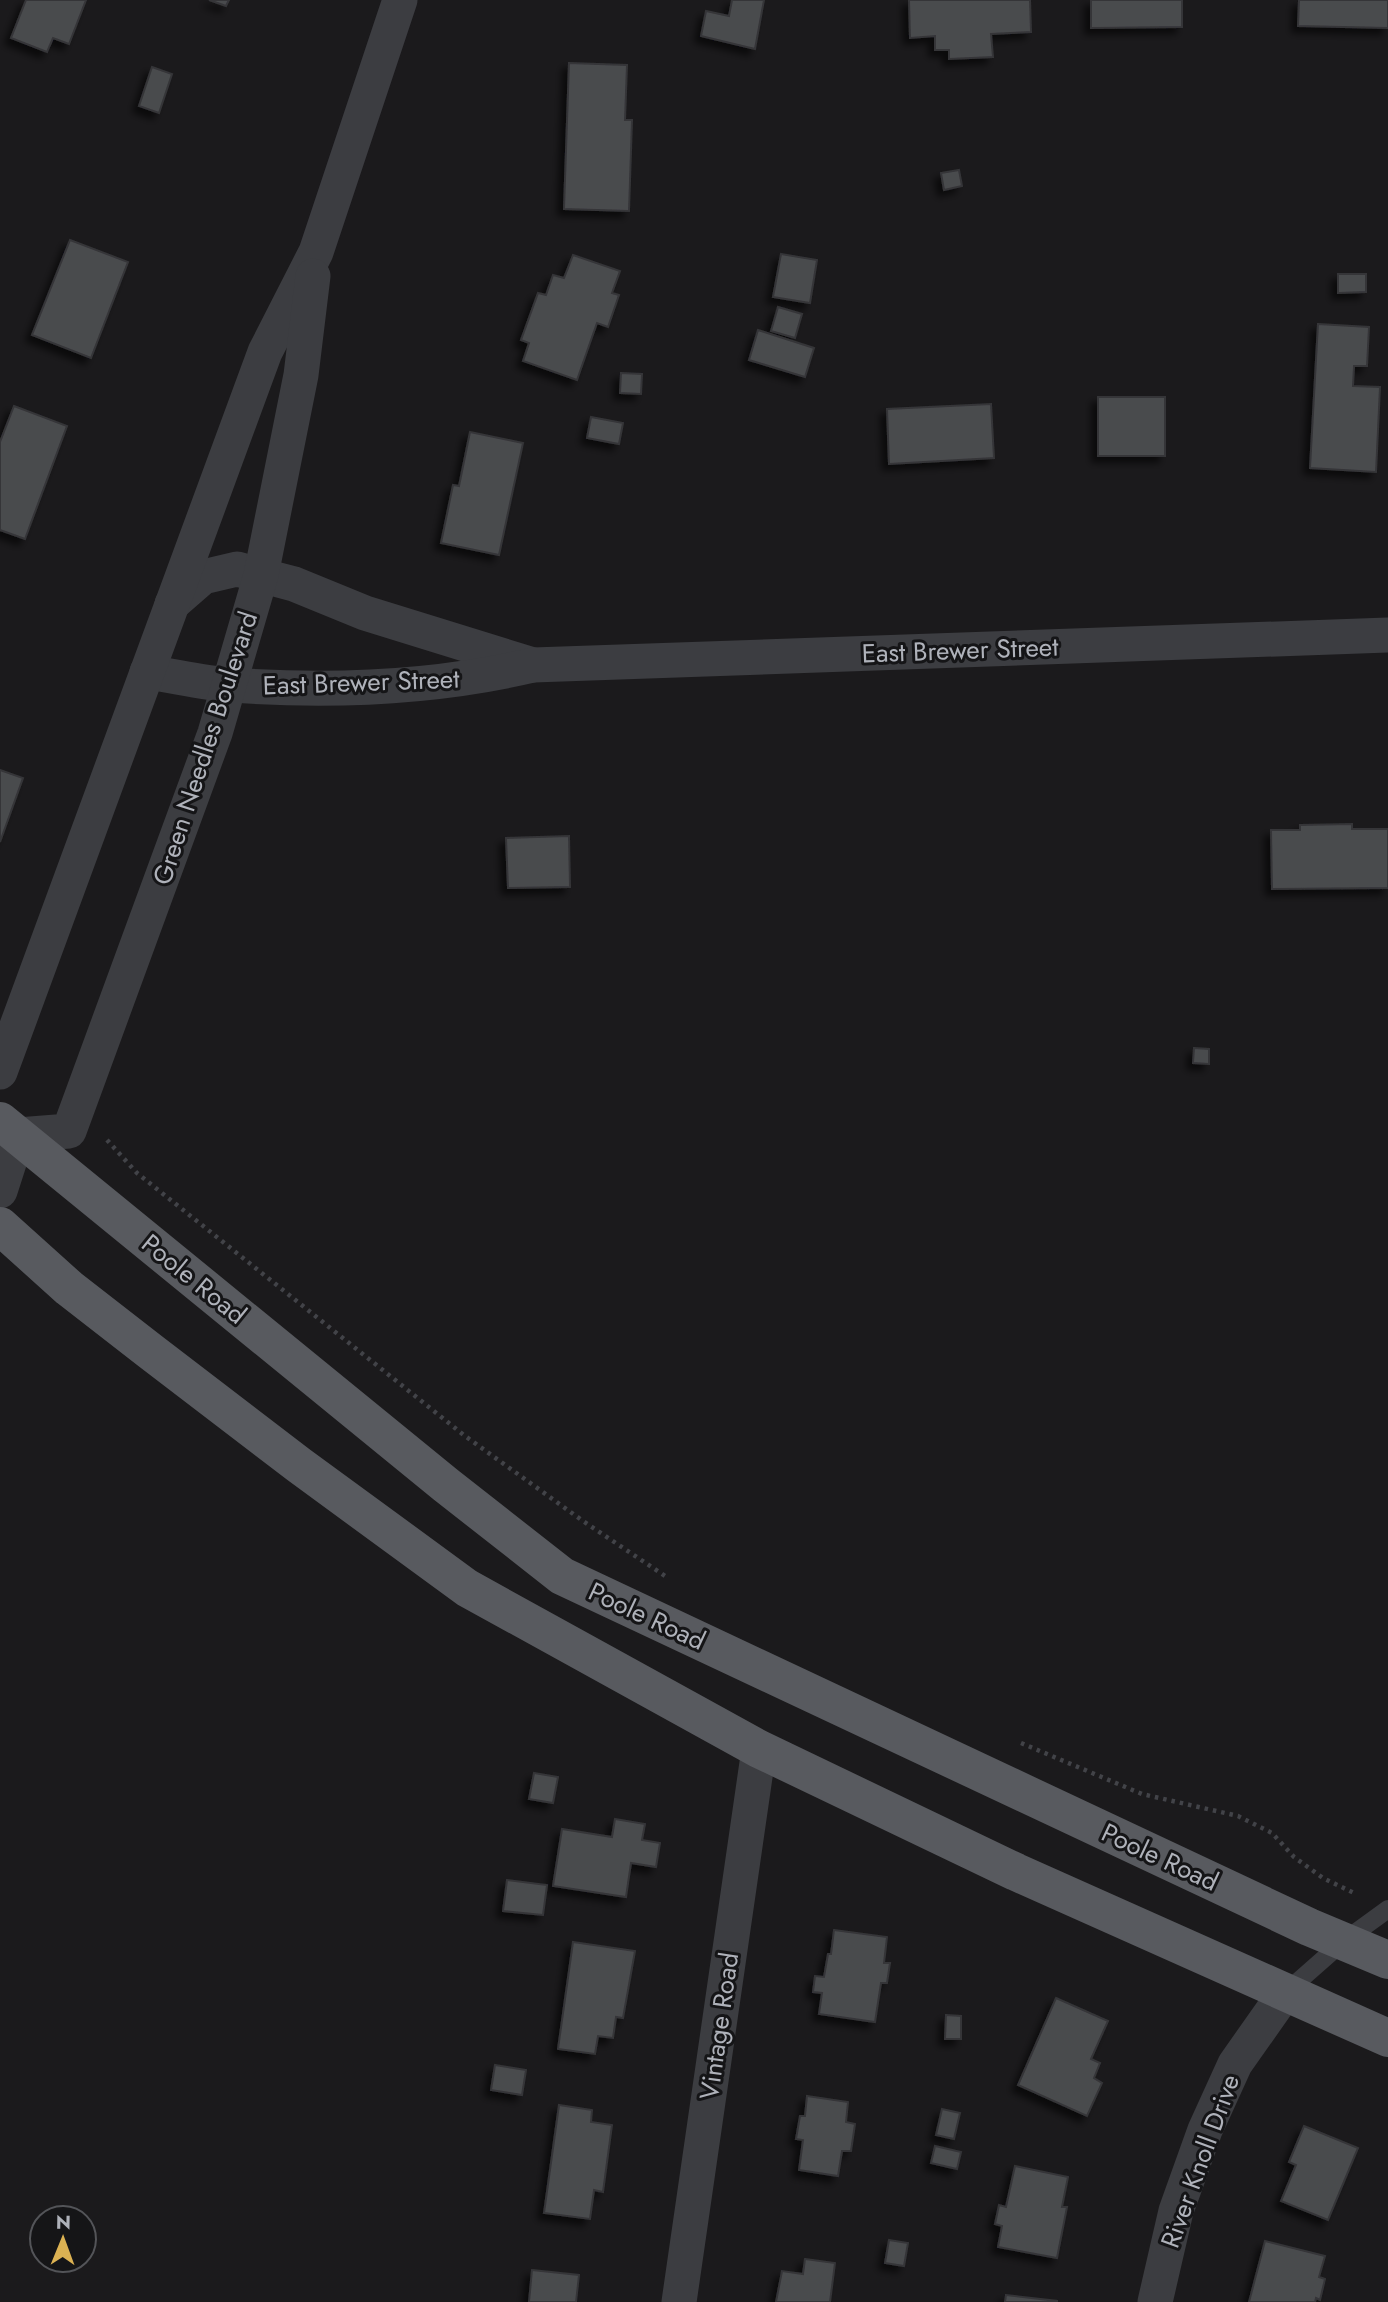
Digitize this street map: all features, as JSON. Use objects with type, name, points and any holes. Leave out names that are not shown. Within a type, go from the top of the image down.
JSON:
[{"type":"main road","name":"Poole Road","points":[[9,1128],[446,1485],[562,1576],[1309,1927],[1388,1960]]},
{"type":"main road","points":[[0,1226],[69,1288],[150,1352],[467,1587],[759,1749],[1016,1871],[1388,2038]]},
{"type":"street","name":"Green Needles Boulevard","points":[[0,1072],[265,352],[316,252],[400,0]]},
{"type":"street","name":"Green Needles Boulevard","points":[[9,1128],[69,1131],[215,733],[261,575],[301,375],[316,252]]},
{"type":"street","name":"East Brewer Street","points":[[172,604],[203,577],[237,569],[294,584],[365,613],[533,665]]},
{"type":"street","name":"East Brewer Street","points":[[147,672],[229,685],[401,686],[484,677],[533,665],[1388,635]]},
{"type":"street","points":[[0,1087],[9,1128],[0,1191]]},
{"type":"street","name":"Vintage Road","points":[[679,2302],[759,1749]]},
{"type":"street","name":"River Knoll Drive","points":[[1155,2302],[1176,2211],[1205,2130],[1236,2064],[1285,1993]]},
{"type":"lane","points":[[1285,1993],[1344,1941],[1388,1910]]},
{"type":"path","points":[[102,1135],[137,1173],[465,1436],[649,1567],[674,1580]]},
{"type":"path","points":[[1016,1740],[1142,1794],[1238,1816],[1272,1833],[1294,1857],[1323,1878],[1388,1910]]},
{"type":"building","points":[[26,0],[86,0],[69,44],[53,38],[47,52],[11,38]]},
{"type":"building","points":[[209,0],[229,0],[226,6]]},
{"type":"building","points":[[732,0],[764,0],[755,49],[701,36],[706,11],[729,16]]},
{"type":"building","points":[[909,0],[1030,0],[1031,32],[991,34],[993,57],[949,59],[949,50],[935,50],[935,36],[910,38]]},
{"type":"building","points":[[1091,0],[1182,0],[1182,27],[1091,28]]},
{"type":"building","points":[[1299,0],[1388,0],[1388,28],[1298,26]]},
{"type":"building","points":[[569,63],[627,65],[625,120],[632,120],[629,211],[564,209]]},
{"type":"building","points":[[152,67],[172,74],[159,113],[139,106]]},
{"type":"building","points":[[959,170],[962,186],[944,190],[941,173]]},
{"type":"building","points":[[70,240],[128,262],[91,358],[32,335]]},
{"type":"building","points":[[781,254],[817,260],[810,303],[773,297]]},
{"type":"building","points":[[573,255],[620,271],[612,293],[619,295],[608,327],[597,323],[577,380],[523,361],[529,343],[521,340],[538,293],[546,295],[553,275],[564,278]]},
{"type":"building","points":[[1338,274],[1366,274],[1366,292],[1338,293]]},
{"type":"building","points":[[778,307],[802,314],[795,338],[771,331]]},
{"type":"building","points":[[1318,324],[1369,327],[1367,366],[1354,366],[1353,386],[1380,387],[1376,472],[1310,468]]},
{"type":"building","points":[[758,330],[814,348],[805,377],[749,360]]},
{"type":"building","points":[[621,373],[642,374],[641,394],[620,393]]},
{"type":"building","points":[[1098,397],[1165,397],[1165,456],[1098,456]]},
{"type":"building","points":[[991,404],[994,458],[889,464],[887,409]]},
{"type":"building","points":[[14,406],[67,426],[25,539],[0,530],[0,442]]},
{"type":"building","points":[[591,417],[623,423],[619,444],[587,438]]},
{"type":"building","points":[[470,432],[523,443],[499,555],[441,543],[453,485],[459,486]]},
{"type":"building","points":[[0,770],[23,778],[0,842]]},
{"type":"building","points":[[1352,824],[1352,829],[1388,829],[1388,888],[1272,889],[1271,830],[1300,830],[1300,825]]},
{"type":"building","points":[[569,836],[570,887],[508,888],[506,838]]},
{"type":"building","points":[[1194,1048],[1209,1049],[1209,1064],[1193,1063]]},
{"type":"building","points":[[534,1773],[558,1777],[553,1803],[529,1799]]},
{"type":"building","points":[[615,1819],[645,1824],[642,1840],[660,1843],[656,1867],[631,1863],[626,1897],[553,1886],[562,1829],[612,1837]]},
{"type":"building","points":[[507,1880],[547,1885],[543,1915],[503,1911]]},
{"type":"building","points":[[834,1930],[887,1937],[884,1963],[890,1963],[887,1983],[881,1983],[875,2022],[819,2014],[822,1993],[813,1992],[815,1976],[824,1977]]},
{"type":"building","points":[[573,1942],[635,1951],[623,2018],[616,2017],[613,2038],[598,2036],[595,2054],[558,2049]]},
{"type":"building","points":[[1056,1998],[1108,2021],[1091,2059],[1100,2063],[1094,2078],[1102,2083],[1087,2116],[1018,2085]]},
{"type":"building","points":[[946,2015],[961,2016],[961,2039],[945,2039]]},
{"type":"building","points":[[495,2065],[526,2070],[522,2095],[491,2090]]},
{"type":"building","points":[[807,2096],[848,2102],[846,2122],[855,2124],[851,2151],[842,2151],[838,2176],[799,2170],[803,2140],[796,2139],[800,2116],[805,2116]]},
{"type":"building","points":[[559,2105],[592,2110],[591,2122],[612,2125],[603,2192],[594,2190],[590,2219],[544,2213]]},
{"type":"building","points":[[942,2109],[960,2113],[954,2139],[936,2135]]},
{"type":"building","points":[[1304,2126],[1358,2148],[1328,2220],[1281,2201],[1296,2165],[1289,2162]]},
{"type":"building","points":[[935,2146],[961,2152],[957,2169],[931,2163]]},
{"type":"building","points":[[1015,2166],[1068,2177],[1062,2207],[1067,2207],[1057,2258],[998,2247],[1002,2226],[995,2224],[999,2205],[1006,2207]]},
{"type":"building","points":[[889,2240],[908,2243],[904,2266],[885,2263]]},
{"type":"building","points":[[1265,2241],[1325,2256],[1319,2277],[1325,2279],[1320,2300],[1316,2298],[1315,2302],[1249,2302]]},
{"type":"building","points":[[805,2259],[835,2263],[830,2302],[776,2302],[782,2271],[803,2274]]},
{"type":"building","points":[[532,2270],[579,2275],[576,2302],[529,2302]]},
{"type":"building","points":[[1006,2295],[1057,2301],[1057,2302],[1005,2302]]}]
